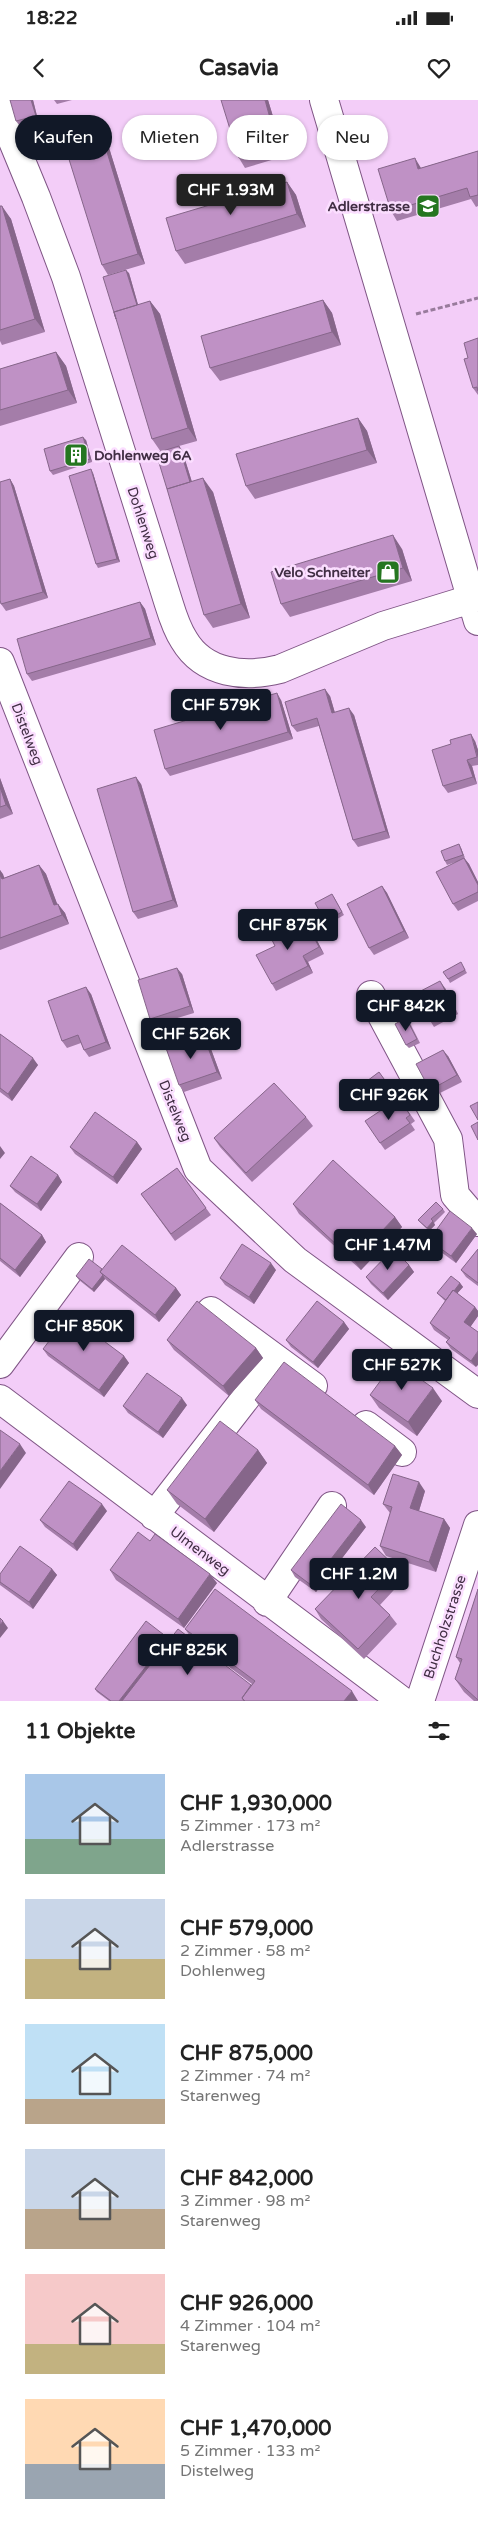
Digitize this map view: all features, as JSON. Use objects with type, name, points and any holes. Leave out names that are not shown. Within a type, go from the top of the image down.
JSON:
[{"type":"street","points":[[324,100],[475,610]]},
{"type":"street","name":"Dohlenweg","points":[[0,110],[36,197],[66,277],[168,601],[179,632],[192,652],[217,668],[243,674],[262,673],[280,669],[383,626],[475,610]]},
{"type":"street","name":"Distelweg","points":[[0,662],[59,818],[198,1169],[295,1260],[478,1394]]},
{"type":"street","points":[[371,996],[448,1139],[455,1195],[478,1222]]},
{"type":"street","points":[[0,1364],[79,1257]]},
{"type":"street","points":[[211,1311],[402,1452]]},
{"type":"street","points":[[154,1516],[276,1359]]},
{"type":"street","name":"Ulmenweg","points":[[1,1401],[267,1602],[402,1701]]},
{"type":"street","points":[[267,1602],[332,1506]]},
{"type":"street","name":"Buchholzstrasse","points":[[420,1701],[478,1525]]},
{"type":"path","points":[[407,316],[478,298]]},
{"type":"building","points":[[10,100],[31,100],[36,115],[15,115],[15,118]]},
{"type":"building","points":[[221,100],[265,100],[269,115],[227,115],[227,119]]},
{"type":"building","points":[[478,151],[478,195],[470,197],[467,188],[391,211],[378,169],[415,158],[418,169]]},
{"type":"building","points":[[69,160],[109,160],[138,254],[102,265]]},
{"type":"building","points":[[287,182],[297,214],[176,251],[166,218]]},
{"type":"building","points":[[0,206],[2,206],[35,319],[0,330]]},
{"type":"building","points":[[126,270],[137,305],[114,312],[116,319],[103,277]]},
{"type":"building","points":[[323,300],[332,332],[210,368],[201,336]]},
{"type":"building","points":[[150,301],[188,428],[152,439],[114,312]]},
{"type":"building","points":[[478,338],[478,391],[477,387],[473,388],[464,359],[468,358],[464,343]]},
{"type":"building","points":[[56,352],[68,390],[0,410],[0,369]]},
{"type":"building","points":[[358,418],[367,450],[246,486],[236,454]]},
{"type":"building","points":[[83,437],[90,459],[50,471],[44,449]]},
{"type":"building","points":[[179,446],[190,482],[167,489],[156,453]]},
{"type":"building","points":[[91,469],[117,559],[96,564],[69,476]]},
{"type":"building","points":[[203,478],[241,604],[204,615],[167,489]]},
{"type":"building","points":[[10,479],[43,592],[1,604],[0,482]]},
{"type":"building","points":[[393,535],[403,568],[281,604],[271,572]]},
{"type":"building","points":[[140,602],[151,638],[27,674],[17,639]]},
{"type":"building","points":[[325,689],[332,713],[349,708],[386,831],[353,840],[317,718],[292,726],[285,702]]},
{"type":"building","points":[[277,693],[288,732],[165,769],[154,730]]},
{"type":"building","points":[[471,734],[477,757],[467,760],[473,777],[443,786],[432,750],[451,744],[450,740]]},
{"type":"building","points":[[136,777],[173,900],[133,912],[97,789]]},
{"type":"building","points":[[0,787],[6,805],[0,807]]},
{"type":"building","points":[[459,844],[463,855],[445,861],[441,851]]},
{"type":"building","points":[[464,858],[478,885],[478,892],[453,904],[436,872]]},
{"type":"building","points":[[39,865],[54,905],[58,904],[62,915],[0,938],[0,875],[2,879]]},
{"type":"building","points":[[382,886],[404,931],[369,948],[347,904]]},
{"type":"building","points":[[332,894],[342,912],[325,921],[315,903]]},
{"type":"building","points":[[304,918],[319,947],[303,956],[308,966],[272,984],[256,955],[275,946],[270,936]]},
{"type":"building","points":[[461,962],[465,970],[448,979],[443,972]]},
{"type":"building","points":[[177,968],[190,1006],[150,1019],[138,980]]},
{"type":"building","points":[[440,981],[454,1007],[429,1020],[422,1006],[418,1009],[414,1000],[418,998],[415,994]]},
{"type":"building","points":[[86,987],[106,1042],[84,1050],[78,1035],[62,1041],[48,1001]]},
{"type":"building","points":[[406,1018],[417,1039],[406,1045],[395,1024]]},
{"type":"building","points":[[0,1034],[33,1058],[8,1094],[0,1088]]},
{"type":"building","points":[[203,1034],[217,1072],[179,1085],[166,1048]]},
{"type":"building","points":[[443,1050],[457,1075],[430,1090],[416,1064]]},
{"type":"building","points":[[379,1072],[395,1094],[378,1106],[363,1084]]},
{"type":"building","points":[[274,1083],[306,1117],[246,1173],[214,1138]]},
{"type":"building","points":[[395,1101],[397,1104],[401,1101],[410,1115],[406,1118],[410,1123],[380,1143],[365,1121]]},
{"type":"building","points":[[478,1102],[478,1120],[470,1106]]},
{"type":"building","points":[[95,1112],[137,1142],[113,1177],[70,1147]]},
{"type":"building","points":[[478,1122],[478,1140],[471,1126]]},
{"type":"building","points":[[31,1156],[58,1175],[37,1204],[10,1186]]},
{"type":"building","points":[[333,1160],[395,1217],[354,1261],[293,1204]]},
{"type":"building","points":[[177,1168],[206,1208],[171,1234],[141,1194]]},
{"type":"building","points":[[436,1202],[443,1209],[431,1219],[433,1221],[427,1228],[418,1220]]},
{"type":"building","points":[[0,1203],[42,1235],[15,1270],[0,1258]]},
{"type":"building","points":[[450,1211],[472,1228],[451,1256],[429,1240]]},
{"type":"building","points":[[242,1244],[271,1263],[249,1297],[220,1278]]},
{"type":"building","points":[[122,1245],[176,1288],[155,1315],[100,1272]]},
{"type":"building","points":[[393,1249],[409,1265],[383,1293],[366,1277]]},
{"type":"building","points":[[478,1249],[478,1283],[461,1270]]},
{"type":"building","points":[[89,1259],[102,1269],[100,1272],[103,1275],[92,1289],[76,1276]]},
{"type":"building","points":[[451,1276],[460,1283],[446,1300],[437,1293]]},
{"type":"building","points":[[453,1290],[475,1307],[464,1322],[478,1332],[478,1351],[471,1361],[446,1342],[450,1338],[430,1323]]},
{"type":"building","points":[[197,1301],[256,1348],[223,1386],[167,1340]]},
{"type":"building","points":[[317,1301],[344,1322],[313,1362],[286,1340]]},
{"type":"building","points":[[69,1315],[124,1356],[99,1390],[43,1349]]},
{"type":"building","points":[[395,1361],[433,1388],[408,1422],[370,1395]]},
{"type":"building","points":[[284,1362],[395,1446],[368,1485],[255,1400]]},
{"type":"building","points":[[147,1373],[182,1398],[158,1432],[123,1406]]},
{"type":"building","points":[[220,1421],[258,1450],[205,1519],[167,1490]]},
{"type":"building","points":[[0,1430],[20,1444],[0,1471]]},
{"type":"building","points":[[393,1474],[419,1482],[410,1508],[444,1519],[429,1562],[380,1546],[392,1507],[383,1504]]},
{"type":"building","points":[[69,1481],[102,1504],[73,1544],[40,1520]]},
{"type":"building","points":[[341,1504],[361,1520],[311,1585],[291,1570]]},
{"type":"building","points":[[138,1532],[150,1541],[155,1534],[210,1574],[178,1619],[110,1570]]},
{"type":"building","points":[[20,1546],[52,1569],[29,1602],[0,1582],[0,1574]]},
{"type":"building","points":[[375,1547],[398,1569],[371,1597],[390,1615],[358,1649],[315,1609]]},
{"type":"building","points":[[215,1589],[352,1691],[344,1701],[245,1701],[242,1698],[255,1681],[185,1629]]},
{"type":"building","points":[[478,1589],[478,1700],[455,1679],[462,1659],[456,1657]]},
{"type":"building","points":[[146,1621],[168,1638],[119,1701],[111,1701],[95,1689]]},
{"type":"building","points":[[178,1629],[251,1685],[242,1698],[244,1701],[122,1701]]},
{"type":"place","name":"Adlerstrasse","points":[[428,206]]},
{"type":"place","name":"Dohlenweg 6A","points":[[76,455]]},
{"type":"place","name":"Velo Schneiter","points":[[388,572]]}]
